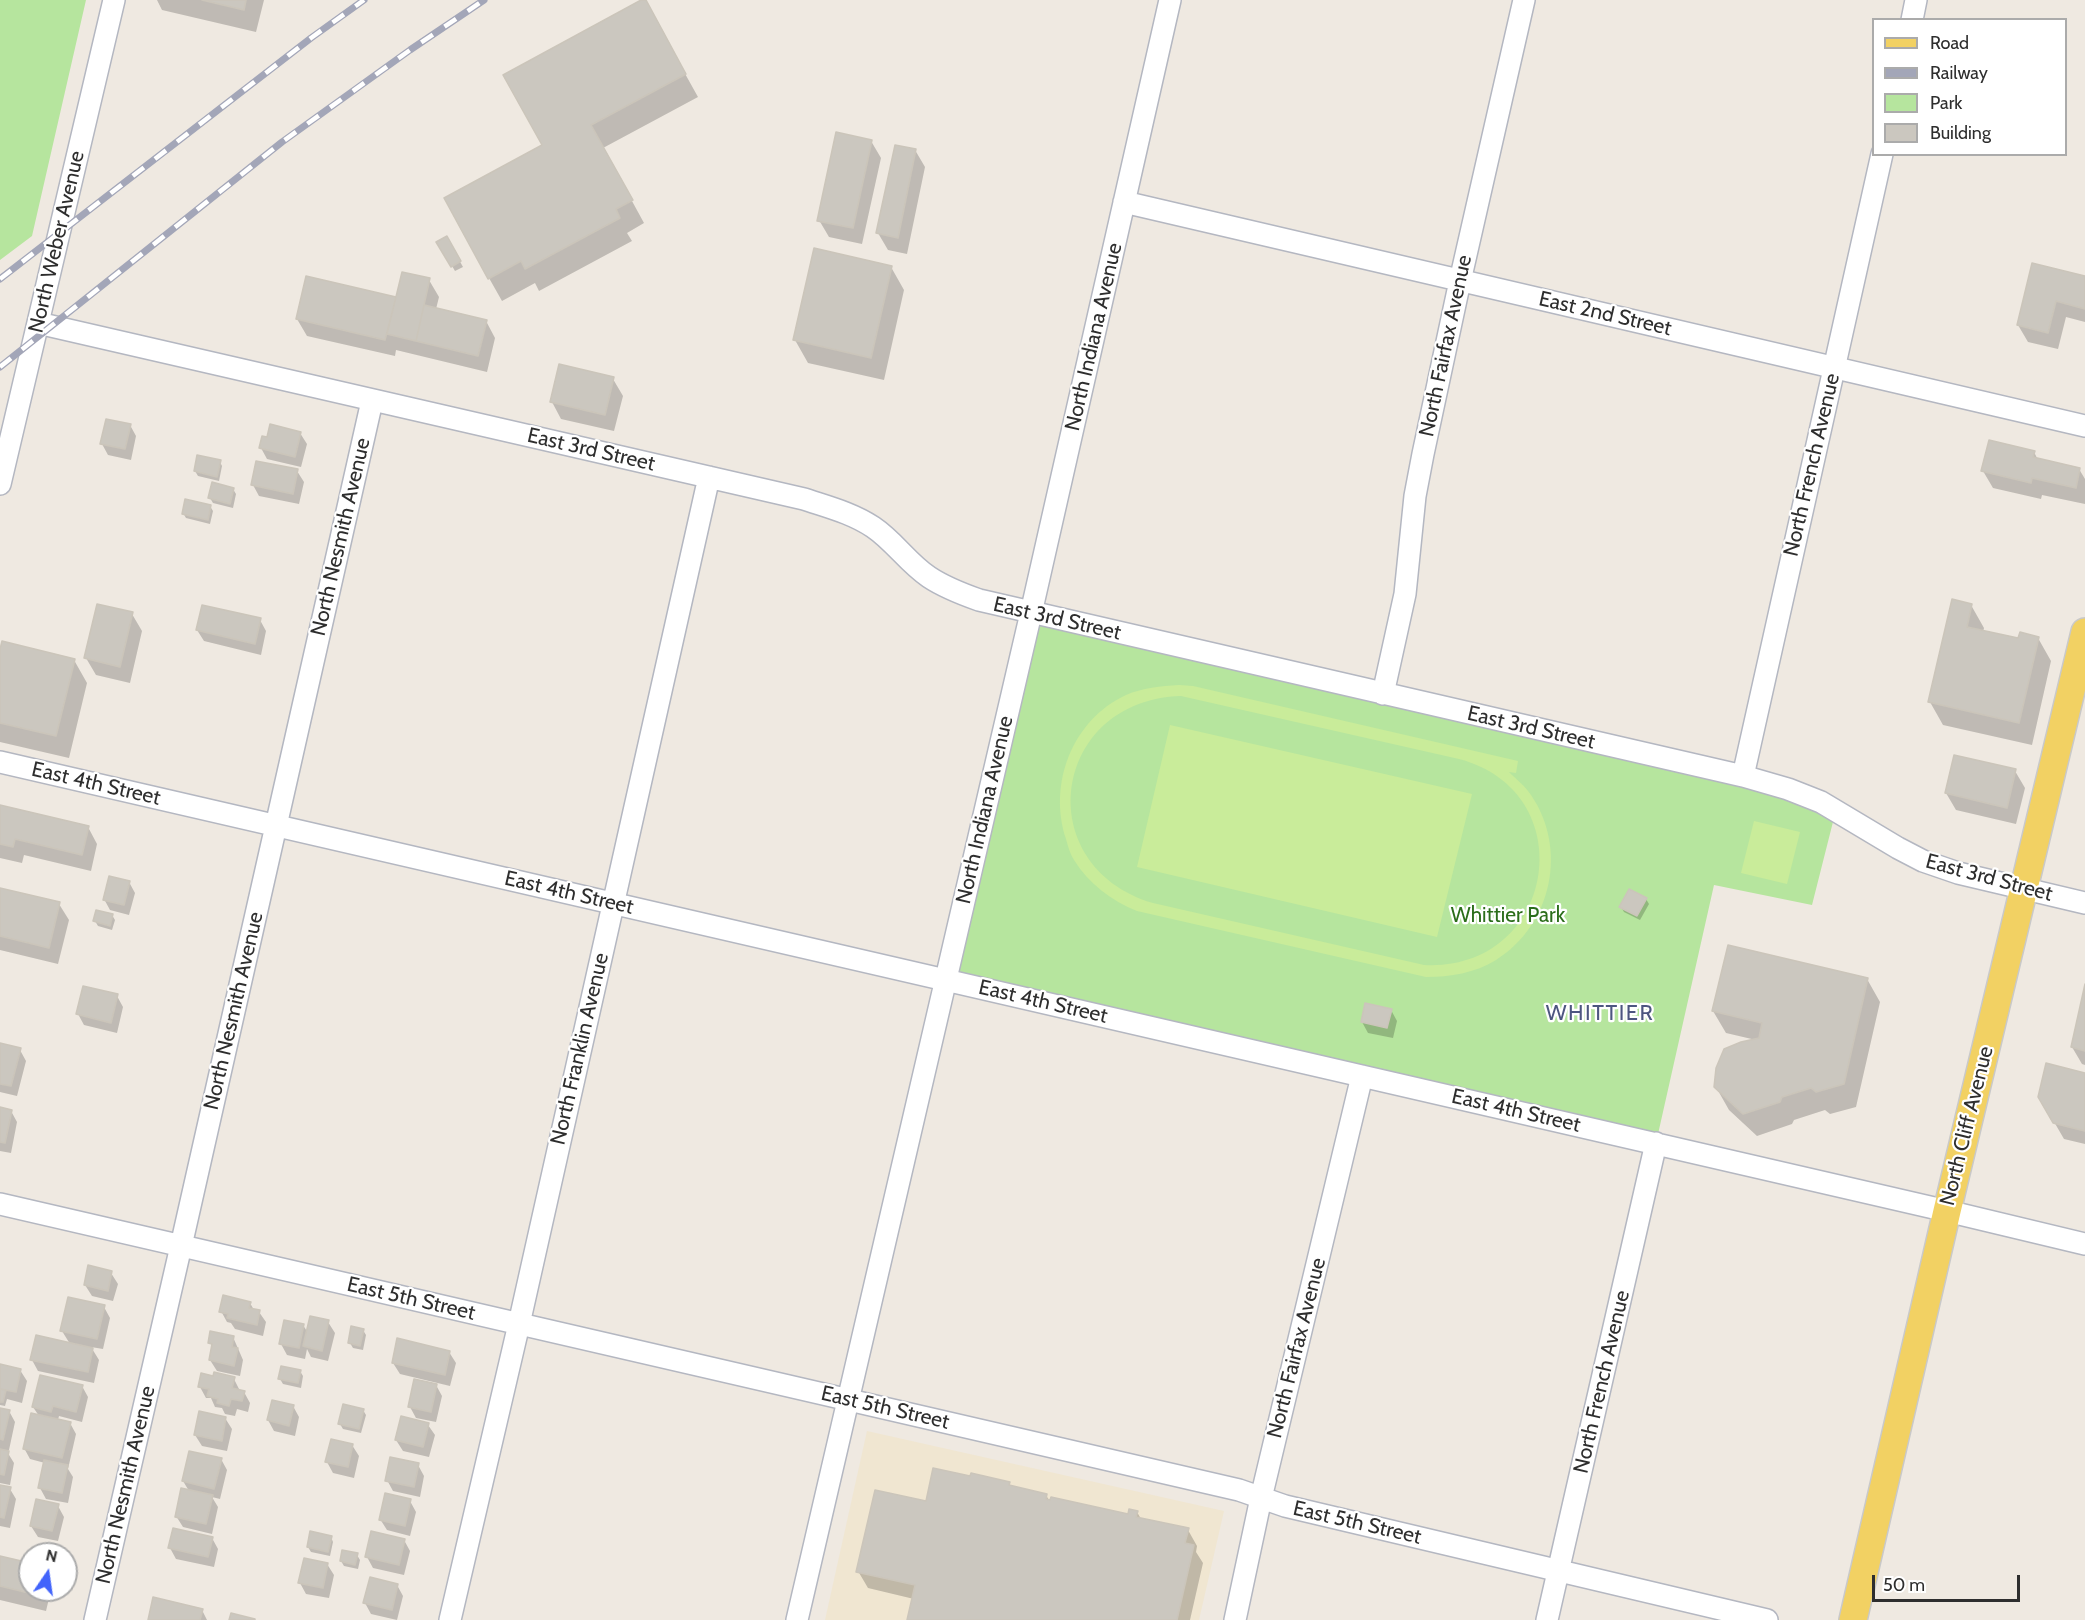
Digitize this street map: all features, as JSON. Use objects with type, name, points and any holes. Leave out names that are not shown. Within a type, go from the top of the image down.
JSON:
[{"type":"main road","name":"North Cliff Avenue","points":[[1852,1620],[2085,632]]},
{"type":"street","name":"North Weber Avenue","points":[[0,483],[114,0]]},
{"type":"street","name":"North Indiana Avenue","points":[[797,1620],[1031,613],[1170,0]]},
{"type":"street","name":"North Fairfax Avenue","points":[[1383,694],[1405,594],[1415,496],[1423,454],[1524,0]]},
{"type":"street","points":[[1912,18],[1916,0]]},
{"type":"street","name":"North French Avenue","points":[[1743,776],[1882,156]]},
{"type":"street","name":"East 2nd Street","points":[[1124,202],[2085,426]]},
{"type":"street","name":"East 3rd Street","points":[[38,323],[804,499],[842,511],[874,528],[898,547],[916,566],[942,585],[980,600],[1743,776],[1788,789],[1821,802],[1923,861],[1958,873],[2085,903]]},
{"type":"street","name":"North Nesmith Avenue","points":[[95,1620],[372,401]]},
{"type":"street","name":"North Franklin Avenue","points":[[450,1620],[519,1324],[709,477]]},
{"type":"street","name":"East 4th Street","points":[[0,762],[1947,1210],[2085,1244]]},
{"type":"street","name":"North Fairfax Avenue","points":[[1235,1620],[1261,1498],[1362,1076]]},
{"type":"street","name":"North French Avenue","points":[[1547,1620],[1656,1143]]},
{"type":"street","name":"East 5th Street","points":[[0,1204],[1228,1487],[1285,1506],[1767,1620]]},
{"type":"shaded area","points":[[867,1431],[1224,1511],[1199,1620],[825,1620]]},
{"type":"green space","points":[[0,0],[86,0],[32,236],[0,260]]},
{"type":"green space","name":"Whittier Park","points":[[1031,613],[1743,776],[1836,810],[1812,905],[1714,885],[1656,1143],[946,980]]},
{"type":"green space","points":[[1179,685],[1193,686],[1518,761],[1516,773],[1509,772],[1529,792],[1542,816],[1549,839],[1551,862],[1548,885],[1541,907],[1530,927],[1515,945],[1496,960],[1480,968],[1444,976],[1426,977],[1137,911],[1110,897],[1087,877],[1070,853],[1061,818],[1060,797],[1069,756],[1091,720],[1107,706],[1132,693]],"holes":[[[1181,696],[1459,759],[1499,778],[1525,806],[1538,841],[1538,877],[1526,912],[1503,940],[1469,960],[1424,965],[1153,903],[1113,884],[1087,856],[1073,822],[1072,787],[1082,753],[1104,725],[1137,705]]]},
{"type":"green space","points":[[1170,725],[1472,794],[1437,937],[1137,867]]},
{"type":"green space","points":[[1754,821],[1800,832],[1787,884],[1741,873]]},
{"type":"building","points":[[202,0],[246,0],[244,10]]},
{"type":"building","points":[[641,0],[646,0],[686,74],[591,125],[633,200],[616,209],[620,218],[525,269],[521,261],[488,279],[444,198],[542,145],[503,75]]},
{"type":"building","points":[[836,132],[872,140],[853,228],[817,221]]},
{"type":"building","points":[[895,145],[916,149],[898,238],[876,233]]},
{"type":"building","points":[[447,236],[461,261],[451,267],[436,242]]},
{"type":"building","points":[[814,248],[892,266],[871,358],[793,340]]},
{"type":"building","points":[[2032,263],[2085,276],[2085,309],[2056,301],[2048,333],[2017,325]]},
{"type":"building","points":[[402,272],[430,278],[416,341],[387,334]]},
{"type":"building","points":[[306,276],[396,297],[385,340],[296,319]]},
{"type":"building","points":[[424,305],[487,320],[478,356],[416,341]]},
{"type":"building","points":[[559,364],[614,377],[605,415],[550,402]]},
{"type":"building","points":[[106,419],[131,424],[125,449],[100,444]]},
{"type":"building","points":[[270,424],[301,432],[295,457],[259,448],[262,436],[267,437]]},
{"type":"building","points":[[1989,440],[2035,451],[2033,457],[2080,468],[2076,488],[2032,478],[2031,483],[1981,471]]},
{"type":"building","points":[[197,455],[221,460],[217,477],[194,471]]},
{"type":"building","points":[[256,461],[298,469],[293,494],[251,485]]},
{"type":"building","points":[[212,482],[234,488],[230,504],[208,498]]},
{"type":"building","points":[[185,499],[211,505],[208,520],[182,514]]},
{"type":"building","points":[[1952,599],[1972,604],[1967,627],[2018,638],[2020,632],[2039,637],[2019,723],[1928,702]]},
{"type":"building","points":[[97,604],[133,612],[120,667],[84,658]]},
{"type":"building","points":[[202,605],[261,618],[255,644],[196,630]]},
{"type":"building","points":[[2,641],[75,659],[56,736],[0,723],[0,649]]},
{"type":"building","points":[[1954,755],[2016,769],[2007,808],[1945,793]]},
{"type":"building","points":[[0,805],[89,826],[82,855],[15,839],[13,847],[0,844]]},
{"type":"building","points":[[109,876],[130,881],[124,905],[103,900]]},
{"type":"building","points":[[0,888],[60,902],[49,948],[0,936]]},
{"type":"building","points":[[1629,889],[1647,898],[1637,916],[1619,907]]},
{"type":"building","points":[[96,910],[113,914],[110,926],[93,921]]},
{"type":"building","points":[[1728,945],[1868,978],[1844,1084],[1816,1092],[1811,1088],[1782,1097],[1780,1102],[1743,1114],[1714,1087],[1716,1068],[1724,1049],[1759,1038],[1762,1023],[1712,1011]]},
{"type":"building","points":[[2085,984],[2085,1051],[2071,1047]]},
{"type":"building","points":[[83,986],[118,994],[111,1023],[76,1014]]},
{"type":"building","points":[[1365,1003],[1392,1009],[1387,1028],[1361,1022]]},
{"type":"building","points":[[0,1043],[21,1048],[11,1086],[0,1084]]},
{"type":"building","points":[[2046,1063],[2085,1073],[2085,1131],[2053,1123],[2038,1097]]},
{"type":"building","points":[[0,1107],[12,1110],[5,1143],[0,1142]]},
{"type":"building","points":[[88,1265],[112,1271],[108,1291],[84,1285]]},
{"type":"building","points":[[223,1295],[251,1302],[249,1308],[260,1310],[257,1325],[227,1318],[228,1314],[219,1312]]},
{"type":"building","points":[[68,1297],[105,1305],[97,1339],[60,1331]]},
{"type":"building","points":[[310,1316],[329,1320],[322,1351],[303,1346]]},
{"type":"building","points":[[284,1320],[304,1324],[299,1348],[279,1344]]},
{"type":"building","points":[[351,1326],[364,1329],[360,1346],[348,1343]]},
{"type":"building","points":[[210,1331],[234,1336],[232,1347],[238,1348],[234,1366],[209,1360],[212,1344],[208,1343]]},
{"type":"building","points":[[36,1335],[93,1348],[88,1372],[30,1360]]},
{"type":"building","points":[[397,1338],[450,1351],[445,1375],[392,1363]]},
{"type":"building","points":[[0,1364],[21,1369],[16,1392],[0,1389]]},
{"type":"building","points":[[281,1366],[301,1370],[298,1383],[278,1379]]},
{"type":"building","points":[[214,1372],[235,1377],[232,1388],[245,1391],[242,1401],[231,1399],[229,1406],[217,1403],[218,1399],[207,1396],[209,1389],[198,1387],[201,1373],[213,1376]]},
{"type":"building","points":[[40,1375],[83,1385],[76,1412],[53,1406],[51,1412],[32,1407]]},
{"type":"building","points":[[414,1379],[437,1384],[431,1412],[408,1407]]},
{"type":"building","points":[[0,1389],[6,1390],[3,1402],[0,1402]]},
{"type":"building","points":[[272,1400],[294,1405],[289,1426],[267,1420]]},
{"type":"building","points":[[343,1404],[364,1409],[359,1429],[338,1424]]},
{"type":"building","points":[[0,1408],[10,1410],[3,1440],[0,1439]]},
{"type":"building","points":[[199,1411],[226,1417],[222,1441],[194,1435]]},
{"type":"building","points":[[31,1413],[71,1422],[62,1458],[23,1449]]},
{"type":"building","points":[[401,1416],[429,1423],[423,1447],[395,1440]]},
{"type":"building","points":[[331,1439],[353,1444],[348,1467],[325,1462]]},
{"type":"building","points":[[0,1449],[9,1451],[4,1475],[0,1474]]},
{"type":"building","points":[[189,1451],[222,1458],[214,1489],[182,1481]]},
{"type":"building","points":[[390,1457],[419,1463],[414,1487],[385,1481]]},
{"type":"building","points":[[44,1460],[68,1465],[62,1493],[38,1488]]},
{"type":"building","points":[[933,1468],[970,1476],[971,1473],[1010,1482],[1009,1485],[1047,1494],[1046,1499],[1050,1500],[1051,1497],[1128,1514],[1129,1509],[1138,1511],[1136,1517],[1189,1528],[1185,1543],[1194,1545],[1177,1620],[907,1620],[915,1585],[856,1572],[875,1490],[926,1501]]},
{"type":"building","points":[[0,1485],[11,1487],[4,1518],[0,1517]]},
{"type":"building","points":[[181,1488],[213,1495],[206,1524],[175,1517]]},
{"type":"building","points":[[385,1493],[411,1499],[405,1526],[379,1520]]},
{"type":"building","points":[[36,1499],[59,1504],[52,1531],[30,1526]]},
{"type":"building","points":[[173,1528],[213,1537],[208,1557],[168,1548]]},
{"type":"building","points":[[310,1531],[332,1536],[328,1552],[307,1547]]},
{"type":"building","points":[[371,1531],[405,1539],[399,1565],[365,1557]]},
{"type":"building","points":[[342,1550],[358,1553],[355,1565],[340,1561]]},
{"type":"building","points":[[0,1556],[18,1560],[18,1590],[0,1586]]},
{"type":"building","points":[[304,1558],[328,1563],[323,1588],[298,1583]]},
{"type":"building","points":[[370,1577],[398,1584],[392,1610],[363,1603]]},
{"type":"building","points":[[153,1597],[203,1609],[200,1620],[148,1620]]},
{"type":"building","points":[[231,1613],[255,1619],[255,1620],[229,1620]]},
{"type":"railway","points":[[0,279],[311,38],[364,0]]},
{"type":"railway","points":[[0,367],[282,142],[484,0]]},
{"type":"district","name":"WHITTIER","points":[[1600,1014]]}]
